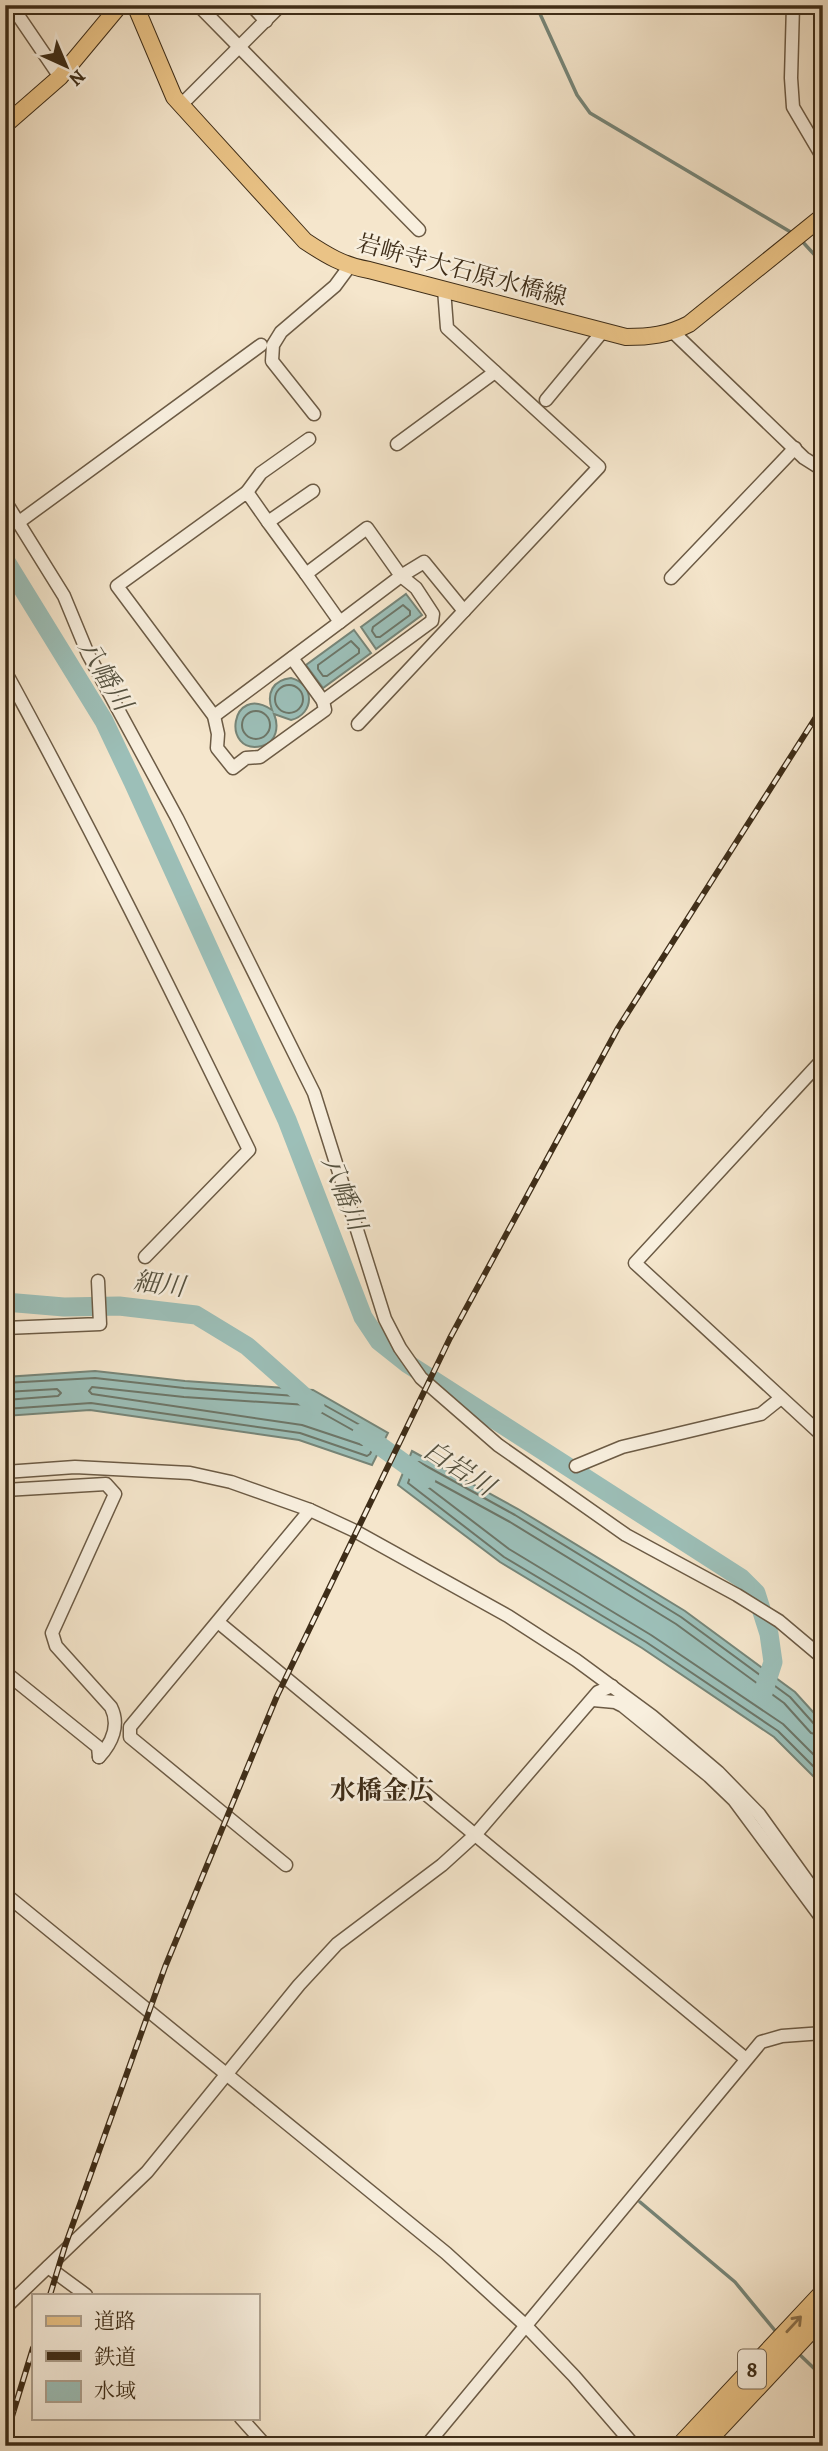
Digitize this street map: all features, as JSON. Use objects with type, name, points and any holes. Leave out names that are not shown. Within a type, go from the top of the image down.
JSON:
[{"type":"highway","name":"8","points":[[680,2446],[823,2292]]},
{"type":"highway","name":"8","points":[[702,2446],[823,2317]]},
{"type":"main road","points":[[5,125],[60,77],[120,5]]},
{"type":"main road","name":"岩峅寺大石原水橋線","points":[[135,5],[174,97],[180,105],[305,241],[349,267],[626,337],[650,337],[673,332],[705,312],[823,216]]},
{"type":"street","points":[[11,5],[60,77]]},
{"type":"street","points":[[198,5],[419,230]]},
{"type":"street","points":[[251,5],[266,21]]},
{"type":"street","points":[[180,105],[281,5]]},
{"type":"street","points":[[793,5],[793,107],[823,158]]},
{"type":"street","points":[[314,414],[272,361],[273,345],[281,332],[335,286],[349,267]]},
{"type":"street","points":[[358,724],[599,467],[447,328],[444,289]]},
{"type":"street","points":[[547,400],[603,331]]},
{"type":"street","points":[[673,332],[804,458],[823,470]]},
{"type":"street","points":[[19,522],[261,345]]},
{"type":"street","points":[[397,444],[495,372]]},
{"type":"street","points":[[292,658],[323,701],[325,710],[260,757],[246,758],[233,768],[217,748],[218,734],[214,716],[117,586],[247,492],[261,473],[309,439]]},
{"type":"street","points":[[671,578],[795,448]]},
{"type":"street","points":[[268,522],[313,491]]},
{"type":"street","points":[[247,492],[340,622]]},
{"type":"street","points":[[5,501],[64,596],[88,654],[177,818],[314,1093],[385,1319],[421,1378],[469,1422],[555,1486],[626,1535],[779,1620],[823,1658]]},
{"type":"street","points":[[306,574],[367,528],[401,576],[416,589],[433,614],[432,621],[323,701]]},
{"type":"street","points":[[214,716],[401,576],[424,562],[464,611]]},
{"type":"street","points":[[5,671],[68,786],[146,939],[248,1150],[145,1257]]},
{"type":"street","points":[[823,1059],[635,1263],[823,1436]]},
{"type":"street","points":[[5,1328],[100,1324],[98,1281]]},
{"type":"street","points":[[576,1466],[622,1447],[761,1414],[782,1398]]},
{"type":"street","points":[[5,1472],[75,1467],[190,1473],[231,1482],[310,1510],[402,1556],[496,1609],[612,1685],[718,1772],[759,1814],[823,1903]]},
{"type":"street","points":[[5,1490],[106,1484],[115,1494],[52,1633],[56,1646],[111,1707],[116,1717],[112,1739],[100,1757],[98,1747],[5,1672]]},
{"type":"street","points":[[286,1865],[130,1737],[130,1727],[310,1510]]},
{"type":"street","points":[[218,1622],[746,2059]]},
{"type":"street","points":[[5,2308],[147,2172],[299,1985],[337,1944],[442,1865],[475,1835],[598,1692],[612,1685]]},
{"type":"street","points":[[593,1700],[615,1702],[623,1706],[726,1792],[754,1824],[823,1920]]},
{"type":"street","points":[[5,1894],[446,2253],[524,2325],[574,2376],[631,2442]]},
{"type":"street","points":[[426,2446],[761,2042],[768,2038],[823,2033]]},
{"type":"street","points":[[48,2267],[85,2294]]},
{"type":"street","points":[[243,2420],[266,2446]]},
{"type":"water","points":[[406,594],[422,615],[376,649],[361,627]]},
{"type":"water","points":[[354,630],[371,653],[323,688],[306,665]]},
{"type":"water","points":[[291,678],[299,681],[308,692],[308,706],[304,712],[291,720],[274,714],[276,733],[267,744],[249,746],[240,741],[236,732],[236,721],[240,712],[247,705],[258,704],[272,710],[272,688],[280,681]]},
{"type":"water","points":[[95,1371],[185,1381],[313,1390],[388,1433],[372,1465],[299,1440],[90,1410],[5,1416],[5,1377]]},
{"type":"water","points":[[412,1451],[518,1509],[685,1611],[795,1692],[823,1723],[823,1786],[774,1737],[642,1648],[500,1562],[398,1485]]},
{"type":"waterway","points":[[536,5],[577,95],[590,113],[794,234]]},
{"type":"waterway","points":[[800,239],[823,264]]},
{"type":"waterway","name":"八幡川","points":[[5,560],[104,721],[133,782],[287,1120],[363,1317],[379,1341],[408,1364],[741,1578],[756,1593],[769,1634],[773,1662],[762,1696]]},
{"type":"waterway","name":"細川","points":[[5,1302],[64,1307],[119,1306],[196,1315],[247,1346],[315,1406]]},
{"type":"waterway","name":"白岩川","points":[[362,1433],[426,1479]]},
{"type":"waterway","points":[[640,2202],[735,2282],[777,2333]]},
{"type":"waterway","points":[[798,2353],[823,2377]]},
{"type":"railway","points":[[50,2294],[165,1967],[277,1696],[450,1338],[618,1028],[823,706]]},
{"type":"railway","points":[[5,2439],[32,2351]]},
{"type":"district","name":"水橋金広","points":[[382,1790]]}]
